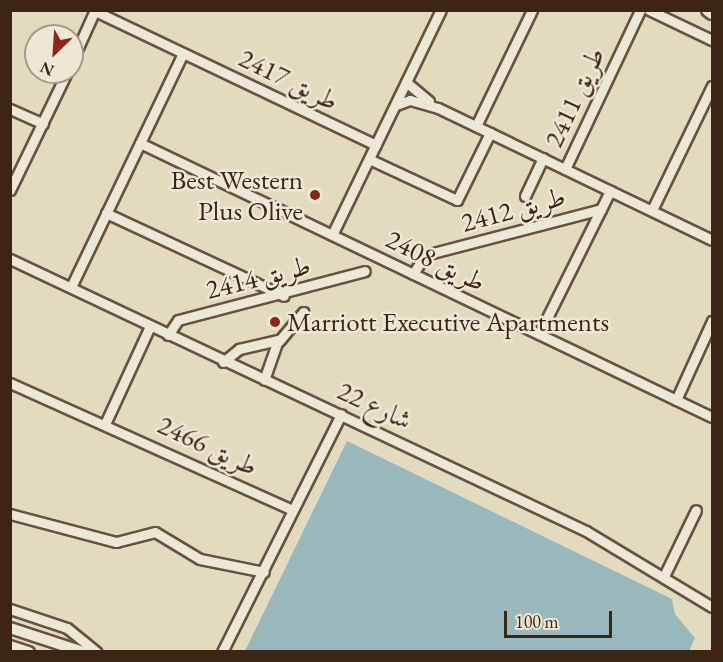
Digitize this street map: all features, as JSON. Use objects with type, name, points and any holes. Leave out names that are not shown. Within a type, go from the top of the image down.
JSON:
[{"type":"main road","points":[[708,10],[712,13]]},
{"type":"street","points":[[332,235],[441,10]]},
{"type":"street","points":[[476,126],[532,10]]},
{"type":"street","name":"طريق 2411","points":[[565,169],[640,10]]},
{"type":"street","points":[[649,10],[712,40]]},
{"type":"street","points":[[84,35],[95,11]]},
{"type":"street","name":"طريق 2417","points":[[95,11],[376,145]]},
{"type":"street","points":[[71,287],[183,53]]},
{"type":"street","name":"طريق 2412","points":[[406,82],[438,108]]},
{"type":"street","points":[[10,190],[61,84]]},
{"type":"street","points":[[652,210],[712,86]]},
{"type":"street","name":"طريق 2412","points":[[396,105],[410,100],[438,108],[712,240]]},
{"type":"street","points":[[10,109],[43,124]]},
{"type":"street","points":[[369,159],[457,200],[490,133]]},
{"type":"street","name":"طريق 2408","points":[[140,143],[712,417]]},
{"type":"street","points":[[525,196],[543,159]]},
{"type":"street","name":"طريق 2412","points":[[539,334],[610,191]]},
{"type":"street","name":"طريق 2412","points":[[413,274],[425,255],[600,209]]},
{"type":"street","points":[[106,213],[284,296]]},
{"type":"street","name":"شارع 22","points":[[10,259],[586,531],[712,607]]},
{"type":"street","name":"طريق 2414","points":[[168,335],[178,320],[284,296],[365,271]]},
{"type":"street","points":[[264,380],[279,341],[303,312]]},
{"type":"street","points":[[676,400],[712,321]]},
{"type":"street","points":[[105,424],[150,326]]},
{"type":"street","points":[[224,362],[244,348],[279,341]]},
{"type":"street","name":"طريق 2466","points":[[10,383],[291,509]]},
{"type":"street","points":[[222,651],[264,572],[291,509],[341,414]]},
{"type":"street","points":[[664,576],[696,510]]},
{"type":"street","points":[[10,514],[116,542],[155,531],[200,559],[264,572]]},
{"type":"street","points":[[10,609],[67,628],[96,651]]},
{"type":"street","points":[[229,651],[242,612]]},
{"type":"street","points":[[10,628],[83,651]]},
{"type":"street","points":[[10,646],[29,651]]},
{"type":"water","points":[[347,441],[672,599],[675,614],[695,638],[689,651],[245,651]]},
{"type":"place","name":"Best Western Plus Olive","points":[[315,195]]},
{"type":"place","name":"Marriott Executive Apartments","points":[[275,322]]}]
